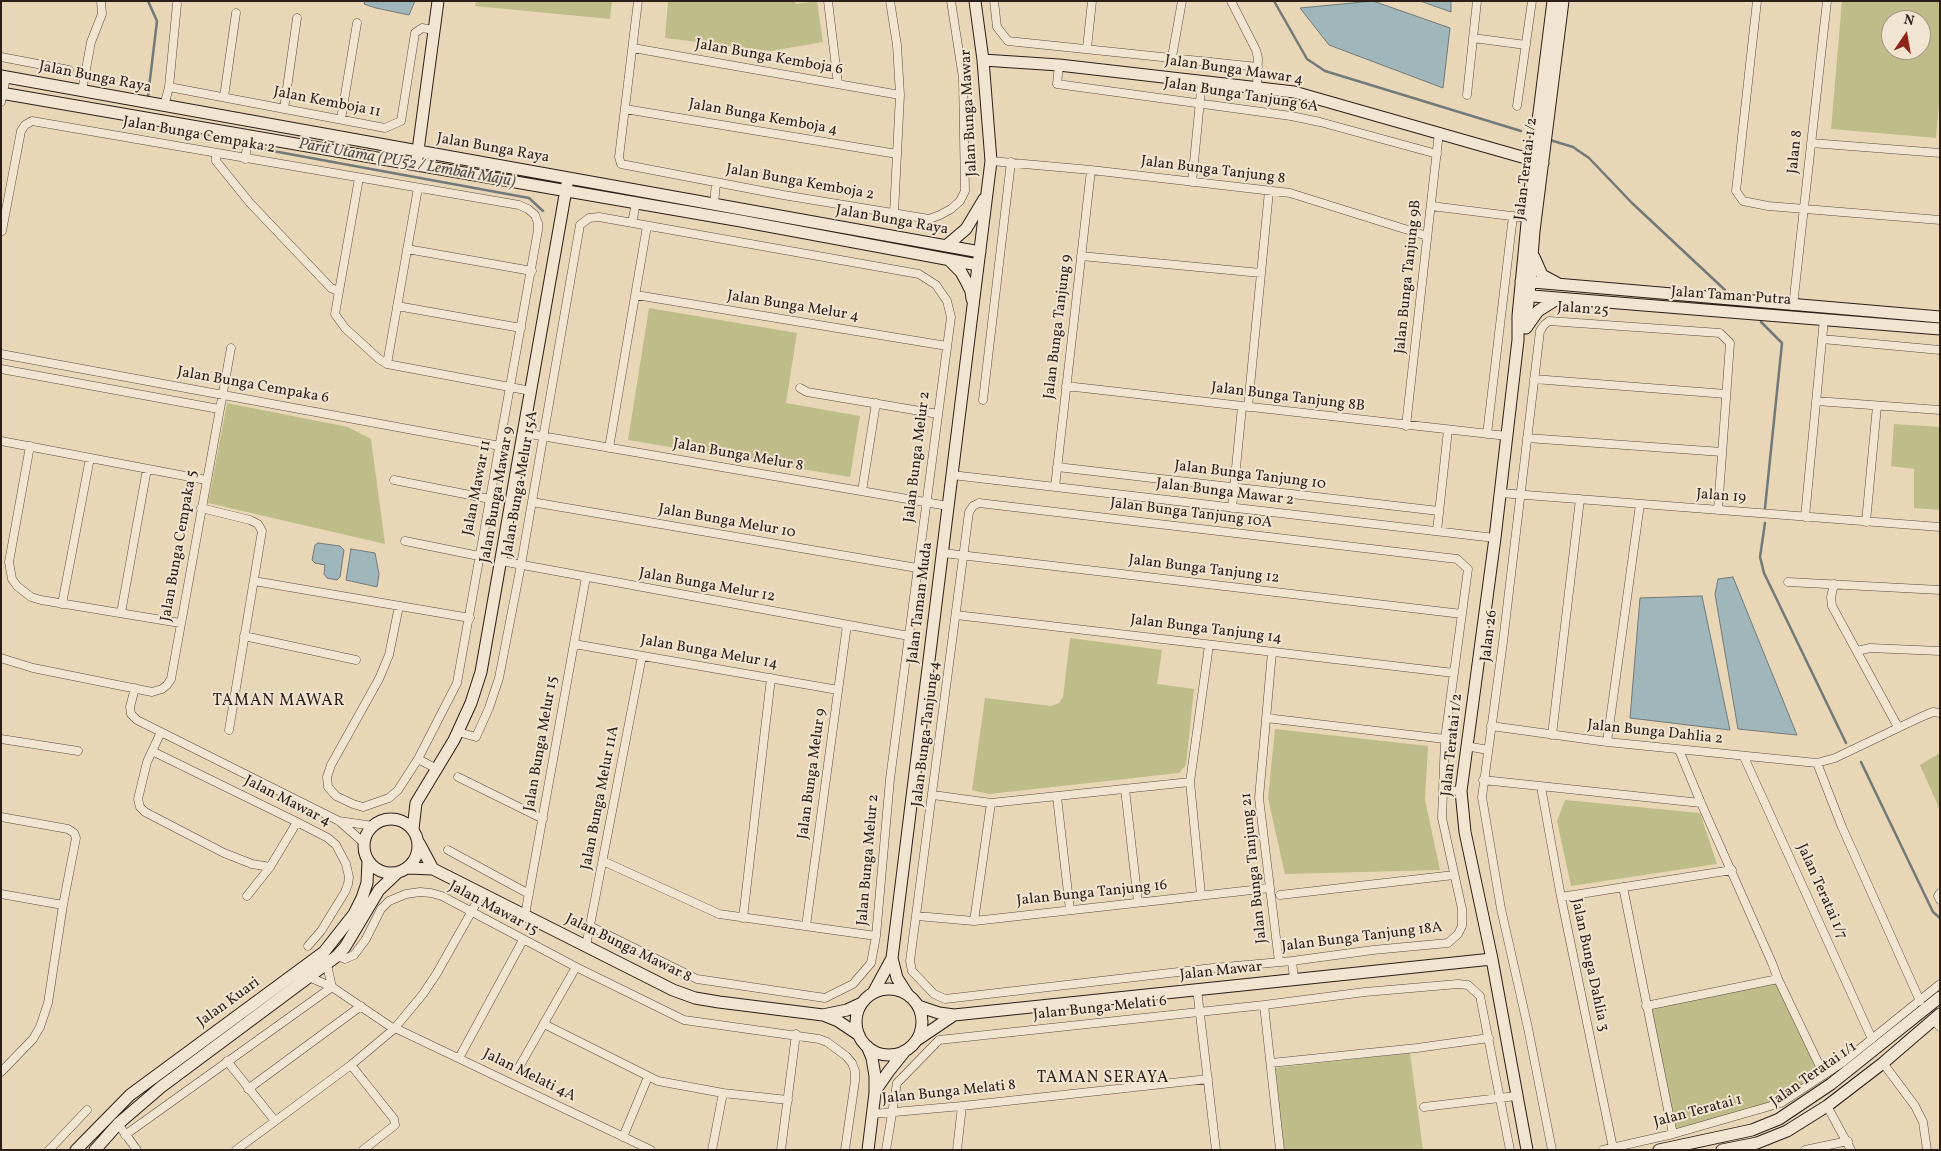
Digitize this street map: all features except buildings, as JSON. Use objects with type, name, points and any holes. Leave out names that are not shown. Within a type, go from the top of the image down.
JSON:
[{"type":"street","points":[[82,90],[91,42],[102,14],[102,1]]},
{"type":"street","points":[[416,165],[438,1]]},
{"type":"street","points":[[625,109],[638,1]]},
{"type":"street","points":[[828,1],[838,84]]},
{"type":"street","points":[[890,1],[897,45],[900,95],[894,213]]},
{"type":"street","name":"Jalan Bunga Kemboja 2","points":[[625,109],[619,157],[621,164],[716,183],[929,219],[940,215],[956,205],[965,191],[963,78],[951,1]]},
{"type":"street","name":"Jalan Bunga Mawar","points":[[975,1],[983,60],[991,161],[980,252]]},
{"type":"street","points":[[994,1],[997,27],[1008,41],[1258,67]]},
{"type":"street","points":[[1087,48],[1092,1]]},
{"type":"street","points":[[1172,57],[1182,1]]},
{"type":"street","points":[[1230,1],[1253,41],[1258,58],[1257,87]]},
{"type":"street","points":[[1467,95],[1477,1]]},
{"type":"street","points":[[1518,106],[1532,1]]},
{"type":"street","name":"Jalan Teratai 1/2","points":[[1528,1148],[1516,1096],[1492,959],[1465,832],[1461,791],[1495,538],[1518,340],[1526,282],[1533,251],[1538,162],[1553,1]]},
{"type":"street","name":"Jalan Teratai 1/2","points":[[1526,282],[1527,218],[1538,162],[1563,1]]},
{"type":"street","points":[[1757,1],[1736,191],[1743,201],[1768,206],[1940,220]]},
{"type":"street","name":"Jalan 8","points":[[1793,306],[1827,1]]},
{"type":"street","points":[[165,104],[169,89],[177,4]]},
{"type":"street","points":[[224,97],[236,12]]},
{"type":"street","points":[[284,109],[297,18]]},
{"type":"street","points":[[341,120],[357,23]]},
{"type":"street","name":"Jalan Kemboja 11","points":[[169,89],[224,97],[385,128],[394,126],[401,121],[415,33],[422,28],[434,30]]},
{"type":"street","points":[[1473,38],[1526,45]]},
{"type":"street","name":"Jalan Bunga Kemboja 6","points":[[633,48],[900,95]]},
{"type":"street","points":[[1,57],[69,70]]},
{"type":"street","name":"Jalan Bunga Mawar 4","points":[[983,60],[1059,65],[1257,87],[1314,97],[1538,162]]},
{"type":"street","name":"Jalan Bunga Tanjung 6A","points":[[1059,65],[1057,84],[1291,116],[1320,122],[1436,154]]},
{"type":"street","points":[[2,96],[4,76]]},
{"type":"street","name":"Jalan Bunga Raya","points":[[4,76],[980,252]]},
{"type":"street","points":[[1192,182],[1202,81]]},
{"type":"street","name":"Jalan Bunga Raya","points":[[2,96],[249,136],[636,203],[978,265]]},
{"type":"street","name":"Jalan Bunga Kemboja 4","points":[[625,109],[897,154]]},
{"type":"street","name":"Jalan Bunga Cempaka 2","points":[[4,232],[21,131],[25,125],[32,121],[519,205],[535,215]]},
{"type":"street","name":"Jalan Bunga Tanjung 9B","points":[[1406,426],[1439,132]]},
{"type":"street","points":[[245,159],[249,136]]},
{"type":"street","points":[[1811,143],[1940,153]]},
{"type":"street","points":[[216,154],[216,161],[250,203],[331,288],[338,291]]},
{"type":"street","name":"Jalan Bunga Tanjung 8","points":[[991,161],[1091,170],[1290,193],[1427,236]]},
{"type":"street","points":[[983,400],[1011,162]]},
{"type":"street","name":"Jalan Bunga Tanjung 9","points":[[1055,487],[1091,170]]},
{"type":"street","points":[[359,178],[335,314],[345,328],[387,364],[531,391]]},
{"type":"street","name":"Jalan Bunga Mawar 9","points":[[394,819],[416,803],[437,769],[472,703],[481,672],[568,178]]},
{"type":"street","points":[[714,204],[716,183]]},
{"type":"street","points":[[387,364],[418,188]]},
{"type":"street","points":[[946,246],[970,224],[980,209],[988,190]]},
{"type":"street","points":[[1232,508],[1261,273],[1269,191]]},
{"type":"street","points":[[632,223],[636,203]]},
{"type":"street","points":[[1431,206],[1527,218]]},
{"type":"street","name":"Jalan Mawar 11","points":[[399,606],[389,655],[372,693],[330,765],[326,777],[328,787],[336,796],[363,807],[389,798],[398,790],[418,759],[456,683],[470,618],[479,556],[532,271],[538,230],[535,215]]},
{"type":"street","points":[[1487,434],[1513,216]]},
{"type":"street","name":"Jalan Bunga Melur 2","points":[[589,218],[599,217],[919,274],[936,285],[947,301],[951,317],[890,779],[876,936],[871,963],[853,984],[825,998],[697,979],[590,926]]},
{"type":"street","name":"Jalan Bunga Melur 15A","points":[[458,732],[476,737],[489,708],[499,678],[521,565],[580,224],[589,218]]},
{"type":"street","points":[[609,448],[648,226]]},
{"type":"street","points":[[408,249],[532,271]]},
{"type":"street","points":[[1533,251],[1542,275],[1563,286]]},
{"type":"street","name":"Jalan Taman Muda","points":[[873,993],[892,958],[980,252]]},
{"type":"street","points":[[1081,256],[1261,273]]},
{"type":"street","points":[[948,260],[961,272],[966,281],[971,291],[973,308]]},
{"type":"street","name":"Jalan Taman Putra","points":[[1526,282],[1940,318]]},
{"type":"street","name":"Jalan Bunga Melur 4","points":[[636,295],[947,346]]},
{"type":"street","name":"Jalan Taman Putra","points":[[1524,296],[1940,329]]},
{"type":"street","points":[[1518,340],[1538,311],[1557,299]]},
{"type":"street","points":[[397,306],[521,328]]},
{"type":"street","points":[[1804,517],[1824,319]]},
{"type":"street","name":"Jalan 25","points":[[1521,495],[1540,331],[1549,321],[1720,333],[1730,343],[1726,394]]},
{"type":"street","points":[[1822,339],[1940,350]]},
{"type":"street","name":"Jalan Bunga Cempaka 5","points":[[134,688],[152,692],[162,689],[171,679],[230,348]]},
{"type":"street","name":"Jalan Bunga Cempaka 6","points":[[1,354],[500,446]]},
{"type":"street","points":[[1,369],[219,409]]},
{"type":"street","points":[[1534,379],[1726,394],[1718,510]]},
{"type":"street","name":"Jalan Bunga Tanjung 8B","points":[[1066,386],[1507,436]]},
{"type":"street","points":[[800,388],[807,392],[938,414]]},
{"type":"street","points":[[1816,400],[1940,410]]},
{"type":"street","points":[[862,491],[876,403]]},
{"type":"street","points":[[1866,522],[1877,406]]},
{"type":"street","points":[[1437,531],[1448,430]]},
{"type":"street","name":"Jalan Bunga Melur 8","points":[[524,433],[948,506]]},
{"type":"street","points":[[1527,438],[1722,452]]},
{"type":"street","points":[[1,441],[206,480]]},
{"type":"street","points":[[30,446],[14,533],[10,571],[12,579],[22,592],[41,600],[180,623]]},
{"type":"street","points":[[62,604],[90,458]]},
{"type":"street","name":"Jalan Bunga Tanjung 10","points":[[1057,467],[1439,511]]},
{"type":"street","points":[[121,614],[148,469]]},
{"type":"street","name":"Jalan Bunga Mawar 2","points":[[952,475],[1495,538]]},
{"type":"street","points":[[394,480],[490,499]]},
{"type":"street","name":"Jalan 19","points":[[1500,493],[1940,528]]},
{"type":"street","name":"Jalan 26","points":[[1483,780],[1521,495]]},
{"type":"street","points":[[1552,735],[1580,499]]},
{"type":"street","name":"Jalan Bunga Melur 10","points":[[532,502],[917,568]]},
{"type":"street","name":"Jalan Bunga Tanjung 10A","points":[[963,556],[969,512],[973,506],[979,503],[1458,559]]},
{"type":"street","points":[[1607,742],[1640,504]]},
{"type":"street","points":[[201,508],[258,524],[262,531],[229,730]]},
{"type":"street","points":[[405,541],[479,556]]},
{"type":"street","name":"Jalan Bunga Tanjung 12","points":[[942,553],[1462,614]]},
{"type":"street","name":"Jalan Bunga Tanjung 4","points":[[944,999],[934,994],[912,971],[910,961],[963,556]]},
{"type":"street","name":"Jalan Bunga Tanjung 18A","points":[[944,999],[1448,943],[1458,934],[1462,926],[1462,909],[1442,818],[1445,739],[1468,569],[1458,559]]},
{"type":"street","name":"Jalan Bunga Melur 12","points":[[501,561],[909,636]]},
{"type":"street","name":"Jalan Bunga Melur 15","points":[[525,915],[586,577]]},
{"type":"street","points":[[254,581],[470,618]]},
{"type":"street","points":[[1788,582],[1940,590]]},
{"type":"street","points":[[1834,584],[1831,597],[1832,606],[1898,727]]},
{"type":"street","name":"Jalan Bunga Tanjung 14","points":[[956,615],[1454,673]]},
{"type":"street","name":"Jalan Bunga Melur 9","points":[[806,926],[847,625]]},
{"type":"street","points":[[244,636],[356,660]]},
{"type":"street","name":"Jalan Bunga Melur 14","points":[[574,644],[838,690]]},
{"type":"street","points":[[1201,895],[1190,782],[1209,645]]},
{"type":"street","points":[[1857,651],[1870,648],[1940,650]]},
{"type":"street","name":"Jalan Bunga Tanjung 21","points":[[1272,652],[1259,798],[1279,962]]},
{"type":"street","name":"Jalan Bunga Melur 11A","points":[[586,946],[642,656]]},
{"type":"street","points":[[1,658],[33,668],[134,688],[130,707],[131,714],[137,720],[340,821],[364,843]]},
{"type":"street","points":[[743,918],[771,678]]},
{"type":"street","points":[[1920,1001],[1842,827],[1817,763],[1835,758],[1933,712],[1940,713]]},
{"type":"street","points":[[1266,718],[1445,739]]},
{"type":"street","name":"Jalan Bunga Dahlia 2","points":[[1491,726],[1607,742],[1817,763]]},
{"type":"street","points":[[161,732],[147,762],[137,803],[140,807],[145,812],[224,853],[252,864],[270,866]]},
{"type":"street","points":[[1,739],[78,751]]},
{"type":"street","points":[[1466,746],[1488,750]]},
{"type":"street","points":[[1679,750],[1778,979],[1824,1075]]},
{"type":"street","name":"Jalan Mawar 4","points":[[152,751],[297,822],[328,838],[336,845],[346,864],[349,877],[345,892],[310,944],[324,952]]},
{"type":"street","name":"Jalan Teratai 1/7","points":[[1744,757],[1872,1039]]},
{"type":"street","points":[[418,759],[437,769]]},
{"type":"street","points":[[458,777],[542,819]]},
{"type":"street","points":[[1552,1149],[1528,1028],[1501,909],[1483,809],[1483,780],[1701,803]]},
{"type":"street","points":[[933,795],[991,803],[1190,782]]},
{"type":"street","name":"Jalan Bunga Dahlia 3","points":[[1541,787],[1612,1148]]},
{"type":"street","points":[[1124,789],[1138,902]]},
{"type":"street","points":[[1443,790],[1461,791]]},
{"type":"street","points":[[1056,797],[1070,910]]},
{"type":"street","name":"Jalan Bunga Mawar 9","points":[[413,829],[416,803]]},
{"type":"street","points":[[974,921],[991,803]]},
{"type":"street","points":[[1,816],[68,828],[73,831],[76,838],[62,905],[48,1003],[40,1027],[33,1039],[1,1072]]},
{"type":"street","points":[[418,843],[418,852],[414,861],[408,868],[397,873],[381,871],[368,861],[364,852],[365,837],[373,826],[379,821],[401,820],[413,829],[418,843],[433,869]]},
{"type":"street","points":[[340,821],[373,826]]},
{"type":"street","points":[[247,896],[270,866],[297,822]]},
{"type":"street","points":[[448,850],[529,894]]},
{"type":"street","name":"Jalan Kuari","points":[[76,1150],[130,1095],[324,952],[354,914],[362,898],[367,883],[368,861]]},
{"type":"street","points":[[603,861],[719,914],[876,936]]},
{"type":"street","name":"Jalan Bunga Mawar 8","points":[[408,868],[433,869],[673,990],[695,998],[823,1015],[838,1021],[859,1035]]},
{"type":"street","points":[[1561,896],[1732,870]]},
{"type":"street","name":"Jalan Kuari","points":[[94,1150],[118,1124],[161,1087],[337,956],[345,947],[379,890],[397,873]]},
{"type":"street","points":[[1280,895],[1454,875]]},
{"type":"street","points":[[1623,887],[1673,1134]]},
{"type":"street","name":"Jalan Bunga Tanjung 16","points":[[917,916],[974,921],[1270,888]]},
{"type":"street","name":"Jalan Mawar 15","points":[[337,956],[345,959],[354,955],[366,939],[381,909],[389,901],[406,894],[431,893],[442,896],[523,940],[684,1020],[819,1038],[846,1056],[852,1063],[855,1071],[845,1150]]},
{"type":"street","points":[[236,1150],[351,1065],[395,1029],[437,974],[482,893]]},
{"type":"street","points":[[1940,893],[1938,896],[1940,900]]},
{"type":"street","points":[[1,894],[62,905]]},
{"type":"street","points":[[459,1058],[523,940]]},
{"type":"street","name":"Jalan Taman Muda","points":[[892,958],[898,978],[908,995]]},
{"type":"street","name":"Jalan Mawar","points":[[918,1006],[939,1013],[954,1015],[1492,959]]},
{"type":"street","points":[[1292,961],[1294,979]]},
{"type":"street","points":[[126,1135],[332,987],[326,965]]},
{"type":"street","points":[[518,1069],[576,967]]},
{"type":"street","name":"Jalan Melati 4A","points":[[309,977],[332,987],[395,1029],[651,1150]]},
{"type":"street","points":[[1646,1006],[1778,979]]},
{"type":"street","name":"Jalan Bunga Melati 6","points":[[891,1112],[897,1083],[939,1040],[1264,1005],[1365,992],[1458,984],[1468,985],[1480,996],[1489,1038]]},
{"type":"street","name":"Jalan Teratai 1","points":[[1603,1150],[1673,1134],[1781,1103],[1824,1075],[1940,984]]},
{"type":"street","points":[[875,1093],[905,1050],[917,1040],[922,1020],[918,1006],[908,995],[890,989],[873,993],[862,1003],[857,1013],[856,1024],[859,1035],[873,1051],[889,1055],[905,1050]]},
{"type":"street","points":[[1197,989],[1216,1150]]},
{"type":"street","name":"Jalan Teratai 1/1","points":[[1659,1150],[1752,1130],[1779,1119],[1831,1084],[1940,997]]},
{"type":"street","name":"Jalan Bunga Mawar 8","points":[[823,1015],[847,1010],[862,1003]]},
{"type":"street","points":[[1264,1005],[1280,1150]]},
{"type":"street","points":[[248,1088],[362,1006]]},
{"type":"street","name":"Jalan Mawar","points":[[917,1040],[954,1015]]},
{"type":"street","name":"Jalan Teratai 1/1","points":[[1722,1150],[1757,1143],[1787,1131],[1826,1106],[1938,1020]]},
{"type":"street","points":[[544,1024],[648,1078],[668,1084],[722,1093],[788,1100]]},
{"type":"street","points":[[781,1150],[796,1034]]},
{"type":"street","points":[[1270,1063],[1417,1048],[1489,1038],[1510,1150]]},
{"type":"street","points":[[867,1046],[874,1066],[875,1093],[868,1150]]},
{"type":"street","points":[[227,1061],[275,1121]]},
{"type":"street","points":[[1883,1063],[1915,1106],[1922,1122],[1927,1150]]},
{"type":"street","points":[[351,1065],[394,1119],[395,1125],[363,1150]]},
{"type":"street","points":[[623,1137],[648,1078]]},
{"type":"street","name":"Jalan Bunga Melati 8","points":[[872,1114],[1208,1079]]},
{"type":"street","points":[[712,1150],[722,1093]]},
{"type":"street","points":[[1424,1107],[1516,1096]]},
{"type":"street","points":[[957,1150],[962,1106]]},
{"type":"street","points":[[1826,1106],[1848,1141],[1851,1150]]},
{"type":"street","points":[[50,1150],[87,1110]]},
{"type":"street","points":[[886,1150],[891,1112]]},
{"type":"street","points":[[118,1124],[136,1150]]},
{"type":"street","points":[[1805,1150],[1848,1141]]},
{"type":"shaded area","points":[[476,1],[612,1],[610,19],[475,6]]},
{"type":"shaded area","points":[[668,1],[795,1],[796,4],[817,1],[823,42],[771,51],[665,38]]},
{"type":"shaded area","points":[[1842,1],[1940,1],[1940,92],[1936,138],[1831,129]]},
{"type":"shaded area","points":[[649,308],[797,333],[786,403],[860,416],[850,477],[628,440]]},
{"type":"shaded area","points":[[227,403],[348,427],[371,439],[385,544],[208,503]]},
{"type":"shaded area","points":[[1894,424],[1940,427],[1940,510],[1914,508],[1914,469],[1891,466]]},
{"type":"shaded area","points":[[1070,638],[1162,650],[1157,684],[1194,689],[1186,765],[1179,773],[989,794],[972,790],[985,698],[1051,706],[1059,703],[1063,697]]},
{"type":"shaded area","points":[[1275,729],[1428,746],[1425,800],[1440,870],[1285,874],[1268,798]]},
{"type":"shaded area","points":[[1940,753],[1940,810],[1920,765]]},
{"type":"shaded area","points":[[1565,800],[1700,813],[1717,864],[1571,886],[1557,821]]},
{"type":"shaded area","points":[[1776,983],[1820,1074],[1780,1100],[1676,1129],[1650,1008]]},
{"type":"shaded area","points":[[1410,1053],[1423,1150],[1281,1150],[1274,1068]]},
{"type":"water","points":[[365,1],[415,1],[409,15],[376,8],[364,4]]},
{"type":"water","points":[[1373,1],[1450,28],[1443,88],[1329,45],[1300,8]]},
{"type":"water","points":[[1420,1],[1451,1],[1451,12]]},
{"type":"water","points":[[318,543],[340,546],[344,550],[340,577],[337,580],[327,578],[324,574],[325,565],[315,563],[312,560],[315,545]]},
{"type":"water","points":[[351,549],[375,553],[379,574],[377,587],[346,580]]},
{"type":"water","points":[[1733,577],[1797,735],[1738,729],[1715,594],[1718,579]]},
{"type":"water","points":[[1702,596],[1730,730],[1630,718],[1640,598]]},
{"type":"waterway","points":[[148,1],[157,21],[148,96]]},
{"type":"waterway","points":[[1274,1],[1307,59],[1325,71],[1521,131]]},
{"type":"waterway","points":[[1550,140],[1573,147],[1589,158],[1632,203],[1725,290]]},
{"type":"waterway","name":"Parit Utama (PU52 / Lembah Maju)","points":[[262,149],[529,198],[543,211]]},
{"type":"waterway","points":[[1761,322],[1782,343],[1765,508]]},
{"type":"waterway","points":[[1765,523],[1760,557],[1764,573],[1846,743]]},
{"type":"waterway","points":[[1861,762],[1933,912],[1940,918]]},
{"type":"district","name":"TAMAN MAWAR","points":[[279,702]]},
{"type":"district","name":"TAMAN SERAYA","points":[[1103,1079]]}]
